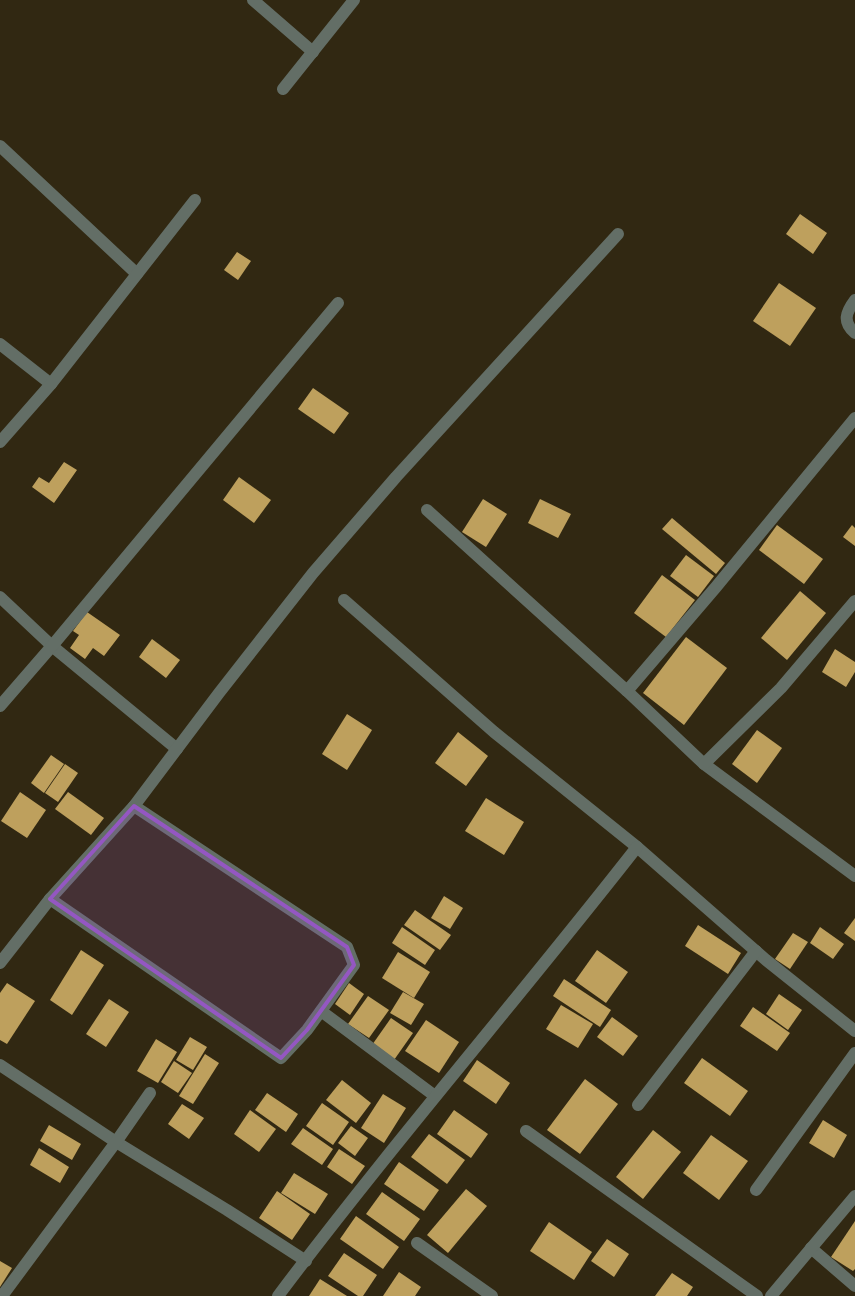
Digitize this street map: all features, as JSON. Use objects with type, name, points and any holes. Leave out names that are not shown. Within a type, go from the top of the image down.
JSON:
[{"type":"street","points":[[253,0],[313,52]]},
{"type":"street","points":[[283,89],[354,0]]},
{"type":"street","points":[[0,146],[137,274]]},
{"type":"street","points":[[0,442],[51,384],[195,200]]},
{"type":"street","points":[[0,963],[50,899],[134,806],[313,572],[396,477],[618,234]]},
{"type":"street","points":[[855,300],[848,309],[846,316],[846,322],[855,333]]},
{"type":"street","points":[[0,706],[338,303]]},
{"type":"street","points":[[0,344],[51,384]]},
{"type":"street","points":[[627,691],[716,587],[855,418]]},
{"type":"street","points":[[427,510],[627,691],[704,764],[855,876]]},
{"type":"street","points":[[0,597],[52,646],[177,749]]},
{"type":"street","points":[[344,600],[494,732],[637,848],[756,951],[855,1031]]},
{"type":"street","points":[[704,764],[781,688],[855,600]]},
{"type":"street","points":[[50,899],[281,1058],[307,1030],[354,965],[346,947],[134,806]]},
{"type":"street","points":[[278,1296],[435,1096],[574,928],[637,848]]},
{"type":"street","points":[[638,1105],[756,951]]},
{"type":"street","points":[[321,1011],[435,1096]]},
{"type":"street","points":[[756,1190],[855,1053]]},
{"type":"street","points":[[0,1065],[116,1142],[306,1261]]},
{"type":"street","points":[[2,1296],[150,1094]]},
{"type":"street","points":[[526,1132],[757,1296]]},
{"type":"street","points":[[771,1296],[855,1196]]},
{"type":"street","points":[[416,1243],[492,1296]]},
{"type":"street","points":[[811,1248],[855,1286]]},
{"type":"highlighted area","points":[[134,806],[347,947],[354,965],[307,1030],[281,1058],[50,899]]},
{"type":"building","points":[[800,214],[827,233],[813,254],[786,234]]},
{"type":"building","points":[[237,252],[251,261],[238,280],[224,270]]},
{"type":"building","points":[[779,283],[816,308],[790,346],[753,321]]},
{"type":"building","points":[[313,388],[349,413],[334,434],[298,409]]},
{"type":"building","points":[[64,462],[77,470],[54,503],[32,487],[39,477],[49,483]]},
{"type":"building","points":[[239,477],[271,500],[254,523],[223,500]]},
{"type":"building","points":[[483,499],[507,514],[486,547],[462,532]]},
{"type":"building","points":[[540,499],[571,514],[558,538],[528,523]]},
{"type":"building","points":[[672,518],[725,563],[716,574],[662,529]]},
{"type":"building","points":[[777,525],[823,559],[804,584],[759,550]]},
{"type":"building","points":[[852,525],[855,528],[855,546],[843,537]]},
{"type":"building","points":[[686,555],[714,576],[698,597],[670,576]]},
{"type":"building","points":[[662,575],[695,600],[666,637],[634,613]]},
{"type":"building","points":[[800,591],[826,613],[787,660],[761,638]]},
{"type":"building","points":[[87,612],[120,635],[104,656],[93,648],[85,659],[70,648],[79,635],[73,631]]},
{"type":"building","points":[[686,637],[727,668],[684,725],[643,693]]},
{"type":"building","points":[[152,639],[180,660],[166,678],[139,657]]},
{"type":"building","points":[[835,649],[855,662],[855,672],[846,687],[822,672]]},
{"type":"building","points":[[347,714],[372,730],[347,770],[322,754]]},
{"type":"building","points":[[757,730],[782,748],[757,783],[732,764]]},
{"type":"building","points":[[458,732],[488,756],[466,786],[435,763]]},
{"type":"building","points":[[51,755],[64,764],[44,793],[31,783]]},
{"type":"building","points":[[65,764],[78,773],[58,802],[45,793]]},
{"type":"building","points":[[20,792],[46,810],[27,838],[1,821]]},
{"type":"building","points":[[68,792],[104,818],[91,835],[55,809]]},
{"type":"building","points":[[486,798],[524,822],[504,855],[465,831]]},
{"type":"building","points":[[444,896],[463,908],[450,929],[431,918]]},
{"type":"building","points":[[415,910],[451,935],[440,950],[404,925]]},
{"type":"building","points":[[855,918],[855,941],[844,933]]},
{"type":"building","points":[[698,925],[741,953],[728,974],[685,946]]},
{"type":"building","points":[[402,927],[435,950],[425,965],[392,943]]},
{"type":"building","points":[[820,927],[844,944],[833,959],[810,943]]},
{"type":"building","points":[[793,933],[808,942],[790,969],[775,959]]},
{"type":"building","points":[[81,950],[104,965],[72,1015],[50,1000]]},
{"type":"building","points":[[597,950],[628,972],[606,1003],[575,981]]},
{"type":"building","points":[[398,952],[430,972],[414,998],[382,978]]},
{"type":"building","points":[[564,979],[611,1010],[600,1027],[553,996]]},
{"type":"building","points":[[7,983],[35,1001],[7,1044],[0,1040],[0,993]]},
{"type":"building","points":[[349,983],[364,994],[350,1015],[335,1004]]},
{"type":"building","points":[[403,992],[424,1004],[411,1025],[390,1013]]},
{"type":"building","points":[[779,994],[802,1010],[788,1030],[766,1014]]},
{"type":"building","points":[[368,996],[389,1010],[369,1038],[348,1024]]},
{"type":"building","points":[[109,999],[129,1012],[106,1047],[86,1034]]},
{"type":"building","points":[[561,1005],[593,1024],[578,1048],[546,1029]]},
{"type":"building","points":[[753,1007],[790,1033],[777,1051],[740,1026]]},
{"type":"building","points":[[612,1017],[638,1036],[623,1056],[597,1037]]},
{"type":"building","points":[[391,1018],[413,1033],[394,1060],[372,1045]]},
{"type":"building","points":[[426,1020],[459,1042],[439,1073],[405,1051]]},
{"type":"building","points":[[190,1037],[207,1047],[193,1070],[176,1060]]},
{"type":"building","points":[[156,1039],[177,1052],[158,1083],[137,1071]]},
{"type":"building","points":[[205,1054],[219,1063],[193,1104],[179,1096]]},
{"type":"building","points":[[702,1058],[748,1091],[730,1116],[684,1083]]},
{"type":"building","points":[[477,1060],[510,1083],[496,1104],[463,1081]]},
{"type":"building","points":[[174,1061],[192,1073],[178,1093],[161,1082]]},
{"type":"building","points":[[585,1079],[618,1104],[580,1154],[547,1130]]},
{"type":"building","points":[[342,1080],[371,1103],[356,1123],[326,1100]]},
{"type":"building","points":[[267,1093],[298,1114],[286,1132],[255,1110]]},
{"type":"building","points":[[383,1094],[406,1108],[384,1143],[361,1128]]},
{"type":"building","points":[[322,1103],[349,1122],[333,1145],[306,1126]]},
{"type":"building","points":[[182,1104],[204,1118],[189,1139],[168,1124]]},
{"type":"building","points":[[250,1110],[276,1129],[259,1152],[234,1134]]},
{"type":"building","points":[[454,1110],[488,1134],[471,1158],[437,1134]]},
{"type":"building","points":[[823,1120],[847,1135],[834,1158],[809,1143]]},
{"type":"building","points":[[49,1125],[81,1144],[72,1160],[40,1141]]},
{"type":"building","points":[[351,1126],[368,1138],[355,1156],[338,1143]]},
{"type":"building","points":[[303,1128],[333,1149],[322,1165],[291,1144]]},
{"type":"building","points":[[653,1130],[681,1152],[643,1199],[616,1177]]},
{"type":"building","points":[[429,1134],[465,1160],[447,1184],[411,1157]]},
{"type":"building","points":[[711,1135],[748,1161],[719,1200],[683,1173]]},
{"type":"building","points":[[39,1148],[69,1167],[60,1183],[30,1165]]},
{"type":"building","points":[[339,1149],[365,1166],[352,1184],[327,1167]]},
{"type":"building","points":[[399,1162],[439,1190],[424,1211],[384,1184]]},
{"type":"building","points":[[294,1173],[328,1194],[315,1214],[281,1193]]},
{"type":"building","points":[[466,1189],[487,1206],[448,1253],[427,1235]]},
{"type":"building","points":[[277,1191],[310,1214],[292,1240],[259,1218]]},
{"type":"building","points":[[382,1192],[420,1219],[404,1241],[366,1214]]},
{"type":"building","points":[[356,1216],[399,1247],[383,1269],[340,1239]]},
{"type":"building","points":[[855,1221],[855,1269],[853,1271],[831,1257]]},
{"type":"building","points":[[549,1222],[592,1252],[574,1280],[530,1251]]},
{"type":"building","points":[[607,1239],[629,1254],[614,1277],[591,1261]]},
{"type":"building","points":[[344,1253],[377,1275],[363,1296],[358,1296],[328,1276]]},
{"type":"building","points":[[0,1261],[12,1268],[0,1287]]},
{"type":"building","points":[[399,1272],[421,1287],[415,1296],[383,1296]]},
{"type":"building","points":[[672,1273],[693,1287],[687,1296],[655,1296]]},
{"type":"building","points":[[320,1279],[347,1296],[309,1296]]}]
